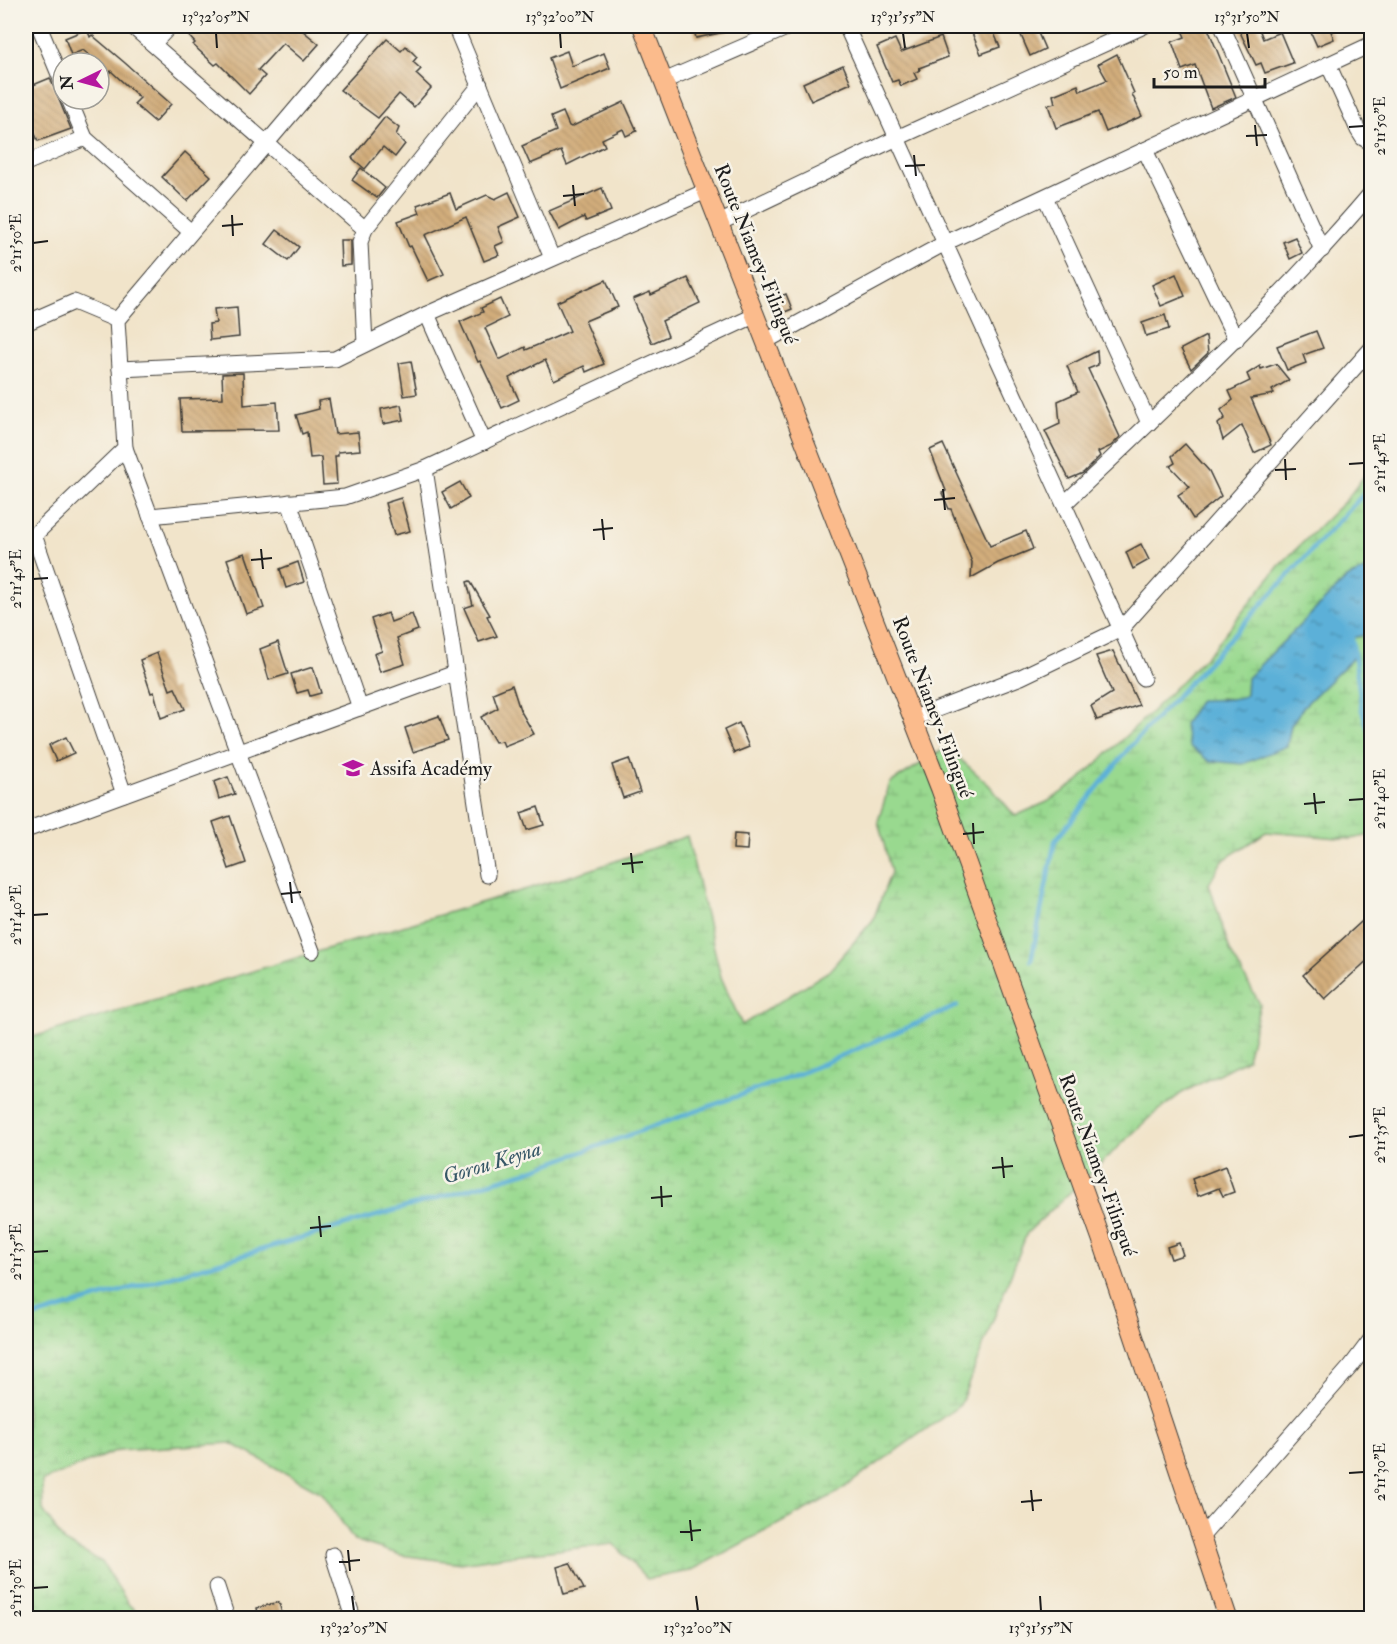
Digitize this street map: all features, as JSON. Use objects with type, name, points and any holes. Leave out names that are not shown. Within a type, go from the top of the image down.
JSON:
[{"type":"main road","name":"Route Niamey-Filingué","points":[[647,29],[664,81],[706,190],[914,718],[1101,1238],[1228,1618]]},
{"type":"street","points":[[39,26],[51,55]]},
{"type":"street","points":[[132,26],[365,229]]},
{"type":"street","points":[[153,44],[170,26]]},
{"type":"street","points":[[312,951],[124,448],[117,320],[366,26]]},
{"type":"street","points":[[455,26],[552,258]]},
{"type":"street","points":[[664,81],[791,26]]},
{"type":"street","points":[[846,26],[1143,678]]},
{"type":"street","points":[[719,223],[897,138],[1144,26]]},
{"type":"street","points":[[1222,26],[1322,250]]},
{"type":"street","points":[[766,341],[945,243],[1371,44]]},
{"type":"street","points":[[1328,64],[1358,130],[1363,138],[1371,143]]},
{"type":"street","points":[[365,344],[360,242],[365,229],[480,85]]},
{"type":"street","points":[[74,111],[85,138],[191,232]]},
{"type":"street","points":[[26,163],[85,138]]},
{"type":"street","points":[[1145,150],[1236,340]]},
{"type":"street","points":[[120,369],[335,359],[427,314],[706,190]]},
{"type":"street","points":[[1064,504],[1236,340],[1322,250],[1371,192]]},
{"type":"street","points":[[1045,197],[1149,423]]},
{"type":"street","points":[[26,323],[74,302],[117,320]]},
{"type":"street","points":[[427,314],[484,442]]},
{"type":"street","points":[[150,516],[345,497],[425,469],[756,315]]},
{"type":"street","points":[[914,718],[1021,676],[1121,629],[1371,348]]},
{"type":"street","points":[[124,448],[30,539],[124,794]]},
{"type":"street","points":[[425,469],[487,875]]},
{"type":"street","points":[[289,502],[360,708]]},
{"type":"street","points":[[26,830],[455,673]]},
{"type":"street","points":[[1201,1537],[1351,1366],[1371,1338]]},
{"type":"street","points":[[333,1555],[353,1618]]},
{"type":"street","points":[[217,1587],[227,1618]]},
{"type":"green space","points":[[1371,467],[1371,567],[1347,578],[1247,678],[1246,695],[1240,700],[1220,698],[1269,752],[1287,746],[1291,725],[1304,706],[1353,658],[1352,638],[1368,634],[1372,639],[1371,835],[1351,839],[1266,832],[1222,861],[1209,884],[1230,951],[1260,1004],[1247,1059],[1182,1093],[1149,1118],[1027,1233],[960,1405],[835,1494],[690,1571],[647,1579],[614,1544],[461,1563],[401,1555],[354,1540],[322,1493],[231,1443],[118,1450],[42,1481],[43,1510],[64,1542],[102,1562],[129,1605],[145,1618],[26,1618],[26,1039],[590,870],[687,836],[721,977],[742,1025],[829,971],[873,920],[891,872],[878,821],[890,783],[947,747],[989,785],[1015,816],[1047,802],[1077,782],[1212,650],[1279,566],[1347,499]]},
{"type":"water","points":[[1371,567],[1371,639],[1368,634],[1352,638],[1353,658],[1304,706],[1291,725],[1287,746],[1243,764],[1209,761],[1189,746],[1184,724],[1200,700],[1231,699],[1246,695],[1247,678],[1347,578]]},
{"type":"building","points":[[198,26],[297,26],[319,44],[304,61],[283,43],[258,70],[265,76],[249,94],[218,63],[215,65],[193,45],[195,43],[188,35]]},
{"type":"building","points":[[693,26],[729,26],[730,31],[696,38]]},
{"type":"building","points":[[969,26],[991,26],[1000,47],[981,54]]},
{"type":"building","points":[[1017,26],[1035,26],[1045,49],[1030,56]]},
{"type":"building","points":[[1180,26],[1207,26],[1236,97],[1211,108],[1195,65],[1182,70],[1172,42],[1185,37]]},
{"type":"building","points":[[1237,26],[1258,26],[1263,39],[1280,32],[1293,63],[1265,73],[1261,63],[1256,65]]},
{"type":"building","points":[[1308,26],[1329,26],[1334,39],[1317,46]]},
{"type":"building","points":[[87,29],[90,37],[92,35],[111,51],[70,51],[65,38]]},
{"type":"building","points":[[941,37],[948,57],[919,68],[920,70],[914,73],[917,79],[901,86],[898,80],[892,82],[877,47],[895,39],[901,52]]},
{"type":"building","points":[[387,39],[401,51],[406,46],[417,57],[413,62],[421,69],[416,74],[431,88],[414,107],[399,94],[378,118],[340,90]]},
{"type":"building","points":[[111,51],[171,104],[155,122],[134,104],[140,98],[111,71]]},
{"type":"building","points":[[567,51],[572,66],[604,53],[610,68],[560,89],[549,58]]},
{"type":"building","points":[[1117,54],[1142,116],[1106,132],[1098,112],[1056,128],[1048,105],[1055,103],[1053,95],[1078,85],[1080,91],[1107,80],[1098,64]]},
{"type":"building","points":[[843,65],[851,83],[811,101],[803,83]]},
{"type":"building","points":[[50,78],[51,111],[64,111],[71,129],[38,141],[26,112],[26,88]]},
{"type":"building","points":[[624,102],[637,131],[626,136],[623,129],[602,139],[605,146],[567,165],[561,151],[530,164],[522,146],[556,131],[551,117],[563,112],[571,127]]},
{"type":"building","points":[[385,117],[399,128],[396,135],[405,144],[395,157],[383,147],[365,169],[352,158]]},
{"type":"building","points":[[185,152],[211,176],[187,201],[162,177]]},
{"type":"building","points":[[361,168],[385,188],[377,198],[352,180]]},
{"type":"building","points":[[602,188],[611,211],[586,221],[584,217],[559,230],[549,211]]},
{"type":"building","points":[[509,192],[520,217],[498,227],[504,242],[495,246],[499,255],[484,261],[466,217],[425,235],[444,274],[428,281],[398,221],[420,213],[417,205],[450,193],[456,209],[487,195],[495,199]]},
{"type":"building","points":[[277,230],[299,247],[288,261],[266,244]]},
{"type":"building","points":[[1295,237],[1302,253],[1290,259],[1283,242]]},
{"type":"building","points":[[340,240],[351,240],[351,265],[341,266]]},
{"type":"building","points":[[1176,274],[1185,296],[1161,306],[1152,285]]},
{"type":"building","points":[[688,278],[700,303],[662,321],[668,336],[652,343],[633,299],[650,292],[651,295]]},
{"type":"building","points":[[606,280],[618,307],[585,321],[604,364],[586,372],[584,366],[554,380],[545,360],[509,378],[519,400],[502,408],[460,322],[483,312],[481,308],[500,299],[508,317],[485,328],[501,359],[525,347],[526,350],[570,331],[557,302]]},
{"type":"building","points":[[786,294],[792,309],[780,314],[774,299]]},
{"type":"building","points":[[237,307],[239,337],[210,340],[209,324],[216,323],[214,309]]},
{"type":"building","points":[[1165,315],[1169,329],[1146,336],[1142,323]]},
{"type":"building","points":[[1316,331],[1323,348],[1303,355],[1306,363],[1287,370],[1277,346]]},
{"type":"building","points":[[1206,336],[1208,353],[1191,369],[1181,349]]},
{"type":"building","points":[[1097,351],[1098,365],[1088,369],[1120,437],[1111,446],[1098,452],[1100,456],[1083,473],[1069,479],[1045,431],[1060,424],[1058,401],[1078,392],[1067,366]]},
{"type":"building","points":[[411,361],[417,394],[404,396],[399,363]]},
{"type":"building","points":[[1276,364],[1289,380],[1272,390],[1274,394],[1251,398],[1271,445],[1254,453],[1242,425],[1223,440],[1218,424],[1225,418],[1221,410],[1233,400],[1229,391],[1250,381],[1247,374],[1260,366],[1261,369]]},
{"type":"building","points":[[243,373],[244,405],[277,402],[279,430],[182,431],[180,399],[223,398],[222,374]]},
{"type":"building","points":[[329,399],[335,434],[358,432],[360,450],[338,452],[338,456],[335,456],[337,484],[323,485],[321,457],[310,458],[307,432],[302,434],[296,415],[319,409],[318,401]]},
{"type":"building","points":[[401,405],[404,420],[383,424],[381,409]]},
{"type":"building","points":[[943,444],[990,546],[1026,531],[1033,549],[998,563],[971,578],[972,562],[951,509],[942,493],[946,491],[930,450]]},
{"type":"building","points":[[1185,444],[1209,471],[1221,496],[1193,519],[1178,495],[1190,487],[1170,466],[1175,463],[1172,456]]},
{"type":"building","points":[[460,482],[469,498],[451,509],[442,492]]},
{"type":"building","points":[[401,498],[410,531],[394,535],[385,503]]},
{"type":"building","points":[[1141,544],[1149,560],[1133,569],[1126,552]]},
{"type":"building","points":[[245,553],[264,608],[246,614],[227,559]]},
{"type":"building","points":[[298,562],[304,582],[286,588],[280,569]]},
{"type":"building","points":[[470,581],[490,615],[487,616],[497,636],[479,642],[464,608],[473,605],[467,582]]},
{"type":"building","points":[[388,613],[391,622],[412,614],[418,630],[397,638],[405,664],[380,672],[374,654],[382,651],[371,619]]},
{"type":"building","points":[[278,642],[288,674],[269,680],[260,649]]},
{"type":"building","points":[[1113,651],[1139,705],[1097,720],[1091,706],[1112,693],[1096,656]]},
{"type":"building","points":[[157,653],[170,690],[175,688],[185,709],[161,718],[154,692],[151,693],[140,660]]},
{"type":"building","points":[[313,667],[321,693],[310,696],[308,690],[297,693],[291,674]]},
{"type":"building","points":[[512,685],[520,710],[534,734],[504,746],[502,741],[495,742],[481,717],[498,708],[493,693]]},
{"type":"building","points":[[439,716],[448,740],[413,752],[405,728]]},
{"type":"building","points":[[739,723],[749,747],[734,753],[724,730]]},
{"type":"building","points":[[66,737],[74,753],[56,761],[49,745]]},
{"type":"building","points":[[629,759],[640,792],[623,798],[612,765]]},
{"type":"building","points":[[228,777],[235,794],[219,799],[214,782]]},
{"type":"building","points":[[538,807],[544,825],[527,830],[521,813]]},
{"type":"building","points":[[230,816],[246,863],[229,869],[213,822]]},
{"type":"building","points":[[734,834],[748,835],[747,850],[733,849]]},
{"type":"building","points":[[1371,913],[1371,957],[1325,999],[1303,975]]},
{"type":"building","points":[[1225,1166],[1234,1192],[1223,1196],[1219,1188],[1198,1196],[1192,1179]]},
{"type":"building","points":[[1179,1243],[1183,1255],[1171,1259],[1167,1247]]},
{"type":"building","points":[[570,1563],[584,1589],[564,1594],[557,1567]]},
{"type":"building","points":[[279,1602],[283,1618],[259,1618],[257,1608]]},
{"type":"waterway","points":[[1031,961],[1055,841],[1129,748],[1372,485]]},
{"type":"waterway","points":[[1352,638],[1362,710],[1372,741]]},
{"type":"waterway","name":"Gorou Keyna","points":[[26,1319],[529,1171],[794,1076],[957,1006]]},
{"type":"place","name":"Assifa Académy","points":[[353,768]]}]
